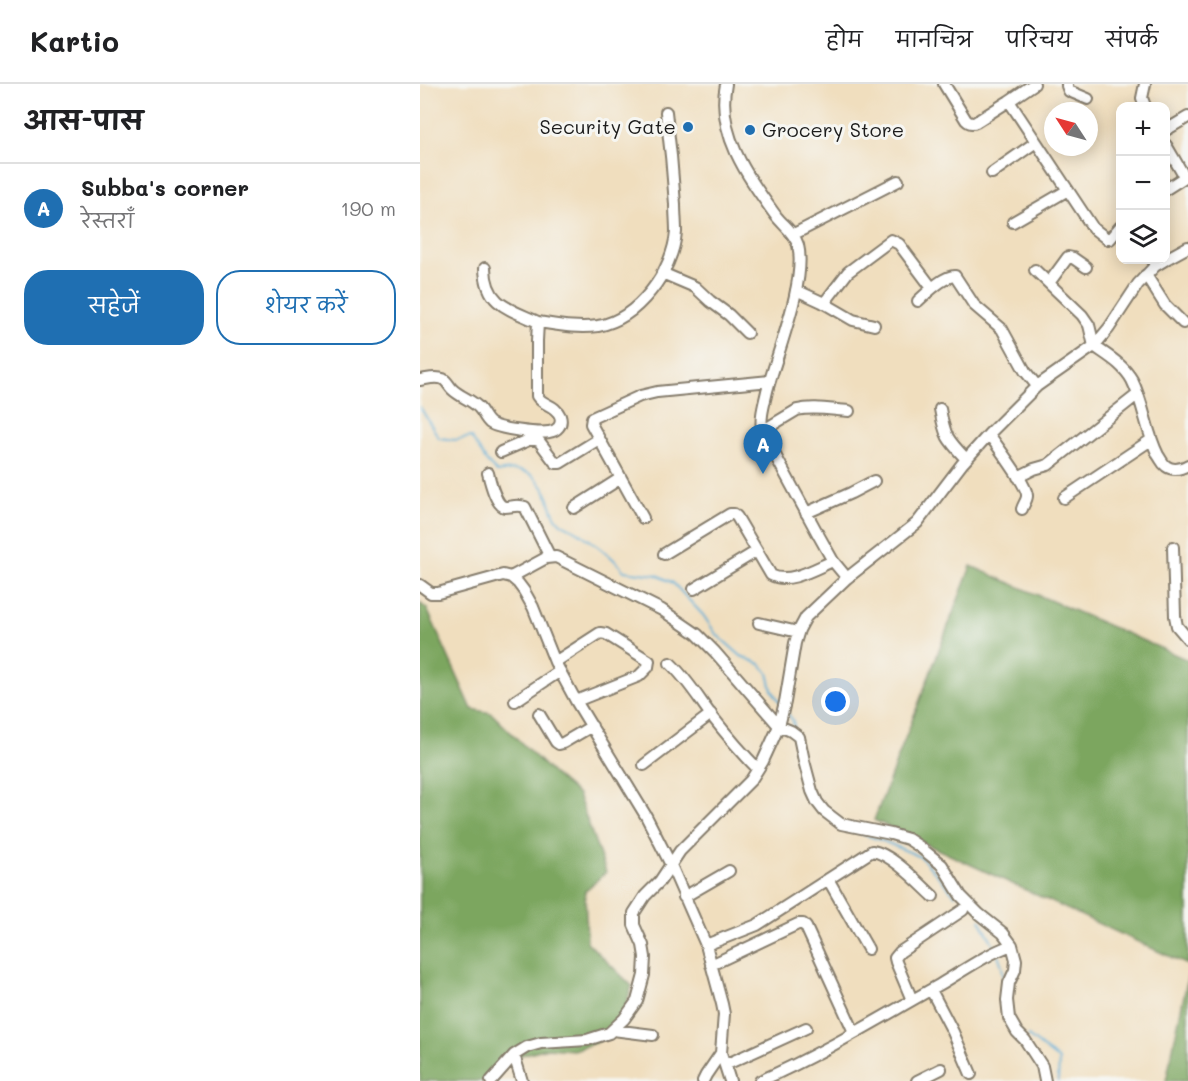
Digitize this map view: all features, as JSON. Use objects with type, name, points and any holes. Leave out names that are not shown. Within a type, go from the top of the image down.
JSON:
[{"type":"street","points":[[726,84],[724,106],[731,143],[745,170],[778,218],[794,234],[800,259],[796,290],[760,419],[762,431],[833,561],[847,578]]},
{"type":"street","points":[[944,84],[969,122],[972,123],[1034,84]]},
{"type":"street","points":[[1067,84],[1069,91],[1088,99]]},
{"type":"street","points":[[1144,102],[1142,98],[1145,84]]},
{"type":"street","points":[[1009,101],[1090,224],[1104,238],[1110,239],[1116,232]]},
{"type":"street","points":[[485,268],[488,288],[492,296],[499,303],[538,322],[579,327],[597,326],[622,317],[639,304],[662,273],[671,254],[676,232],[666,112]]},
{"type":"street","points":[[1170,128],[1188,117]]},
{"type":"street","points":[[992,173],[1036,142]]},
{"type":"street","points":[[1170,151],[1186,176],[1170,186]]},
{"type":"street","points":[[794,234],[898,181]]},
{"type":"street","points":[[1013,222],[1068,190]]},
{"type":"street","points":[[822,302],[828,300],[848,272],[891,240],[899,244],[932,288]]},
{"type":"street","points":[[1170,257],[1188,247]]},
{"type":"street","points":[[1049,283],[1068,257],[1086,267]]},
{"type":"street","points":[[491,1081],[514,1055],[527,1047],[541,1043],[586,1040],[609,1033],[624,1019],[637,1001],[645,975],[643,945],[634,925],[634,913],[645,896],[660,881],[680,851],[751,780],[763,761],[779,726],[795,643],[806,617],[847,578],[917,524],[966,459],[989,434],[1037,386],[1094,346],[1109,328],[1138,284],[1158,264]]},
{"type":"street","points":[[1035,270],[1076,308],[1089,325],[1094,346],[1122,366],[1132,381],[1152,440],[1163,463],[1174,470],[1188,465]]},
{"type":"street","points":[[662,273],[695,287],[747,333]]},
{"type":"street","points":[[1146,275],[1167,308],[1184,323]]},
{"type":"street","points":[[918,302],[932,288],[950,276],[955,276],[974,305],[1002,329],[1025,371],[1037,386]]},
{"type":"street","points":[[796,290],[853,320],[874,325]]},
{"type":"street","points":[[420,380],[443,379],[453,390],[479,408],[490,423],[506,429],[542,433],[553,431],[559,428],[561,421],[559,413],[554,406],[543,403],[537,396],[538,322]]},
{"type":"street","points":[[643,518],[591,424],[592,418],[640,396],[657,392],[770,381]]},
{"type":"street","points":[[1018,477],[1048,465],[1137,395]]},
{"type":"street","points":[[762,431],[797,410],[809,408],[849,411]]},
{"type":"street","points":[[940,409],[948,440],[966,459]]},
{"type":"street","points":[[989,434],[1018,477],[1027,495],[1022,509]]},
{"type":"street","points":[[501,452],[536,439],[556,463],[560,463],[599,439]]},
{"type":"street","points":[[1064,498],[1152,440]]},
{"type":"street","points":[[488,473],[500,505],[525,507],[550,557]]},
{"type":"street","points":[[574,508],[621,478]]},
{"type":"street","points":[[806,513],[874,481]]},
{"type":"street","points":[[663,554],[730,514],[734,514],[771,575],[777,578],[793,578],[833,561]]},
{"type":"street","points":[[1173,547],[1175,616],[1177,626],[1188,639]]},
{"type":"street","points":[[694,590],[757,551]]},
{"type":"street","points":[[511,578],[550,557],[556,557],[662,610],[682,623],[715,652],[779,726],[792,730],[799,737],[812,791],[824,811],[841,824],[908,839],[942,865],[961,896],[1003,933],[1012,945],[1017,960],[1009,983],[1007,1000],[1009,1018],[1042,1066],[1045,1081]]},
{"type":"street","points":[[420,585],[431,593],[438,593],[503,575],[518,583],[533,607],[557,667],[646,816],[670,863],[706,945],[724,1014],[721,1053],[730,1081]]},
{"type":"street","points":[[759,622],[798,632]]},
{"type":"street","points":[[515,701],[600,633],[606,634],[649,662],[648,667],[639,676],[576,701]]},
{"type":"street","points":[[670,663],[686,678],[711,714],[758,769]]},
{"type":"street","points":[[539,714],[559,744],[592,726]]},
{"type":"street","points":[[644,765],[711,714]]},
{"type":"street","points":[[706,945],[757,925],[875,851],[902,868],[933,896]]},
{"type":"street","points":[[684,897],[729,871]]},
{"type":"street","points":[[828,879],[868,949]]},
{"type":"street","points":[[912,1000],[896,962],[897,954],[963,910]]},
{"type":"street","points":[[711,965],[802,924],[806,927],[854,1032]]},
{"type":"street","points":[[760,1081],[931,990],[997,950],[1012,945]]},
{"type":"street","points":[[931,990],[953,1032],[971,1074]]},
{"type":"street","points":[[725,1065],[806,1028]]},
{"type":"street","points":[[613,1030],[653,1035]]},
{"type":"street","points":[[703,1081],[721,1053]]},
{"type":"street","points":[[514,1055],[522,1081]]},
{"type":"street","points":[[917,1081],[941,1070]]},
{"type":"green space","points":[[971,566],[1188,660],[1188,965],[874,820]]},
{"type":"green space","points":[[420,603],[427,609],[472,709],[491,713],[552,773],[578,795],[606,872],[585,891],[587,942],[632,986],[623,1014],[597,1042],[574,1050],[547,1048],[511,1058],[492,1081],[420,1081]]},
{"type":"green space","points":[[1188,976],[1188,1081],[1166,1081]]},
{"type":"waterway","points":[[420,407],[439,438],[456,440],[471,437],[487,462],[497,472],[513,470],[533,476],[543,487],[554,514],[560,522],[596,545],[624,571],[657,575],[673,583],[703,615],[716,634],[741,656],[760,664],[768,673],[772,690],[781,704]]},
{"type":"waterway","points":[[786,711],[794,727]]},
{"type":"waterway","points":[[857,832],[921,857],[955,895]]},
{"type":"waterway","points":[[980,920],[995,947]]},
{"type":"waterway","points":[[998,955],[1004,984]]},
{"type":"waterway","points":[[1028,1036],[1059,1060],[1058,1081]]},
{"type":"place","name":"Security Gate","points":[[688,127]]},
{"type":"place","name":"Grocery Store","points":[[750,130]]},
{"type":"place","name":"Subba's corner","points":[[763,474]]}]
